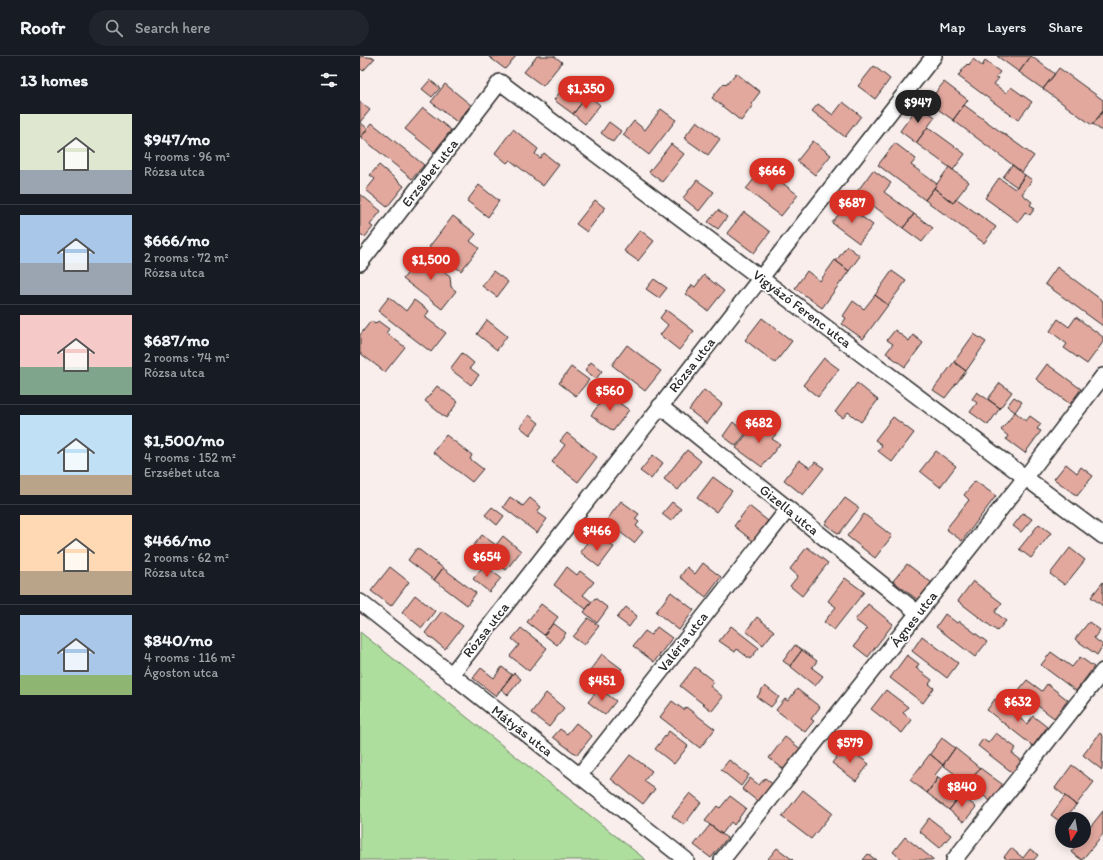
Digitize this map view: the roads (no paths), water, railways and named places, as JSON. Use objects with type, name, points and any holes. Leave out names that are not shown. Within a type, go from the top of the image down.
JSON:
[{"type":"street","name":"Rózsa utca","points":[[451,675],[761,278],[930,57]]},
{"type":"street","name":"Vigyázó Ferenc utca","points":[[500,82],[1103,536]]},
{"type":"street","name":"Erzsébet utca","points":[[360,263],[500,82]]},
{"type":"street","name":"Ágnes utca","points":[[722,860],[1026,478],[1103,376]]},
{"type":"street","name":"Gizella utca","points":[[660,406],[918,613]]},
{"type":"street","name":"Valéria utca","points":[[579,776],[788,509]]},
{"type":"street","name":"Mátyás utca","points":[[360,602],[686,860]]},
{"type":"street","points":[[954,860],[1103,671]]}]
